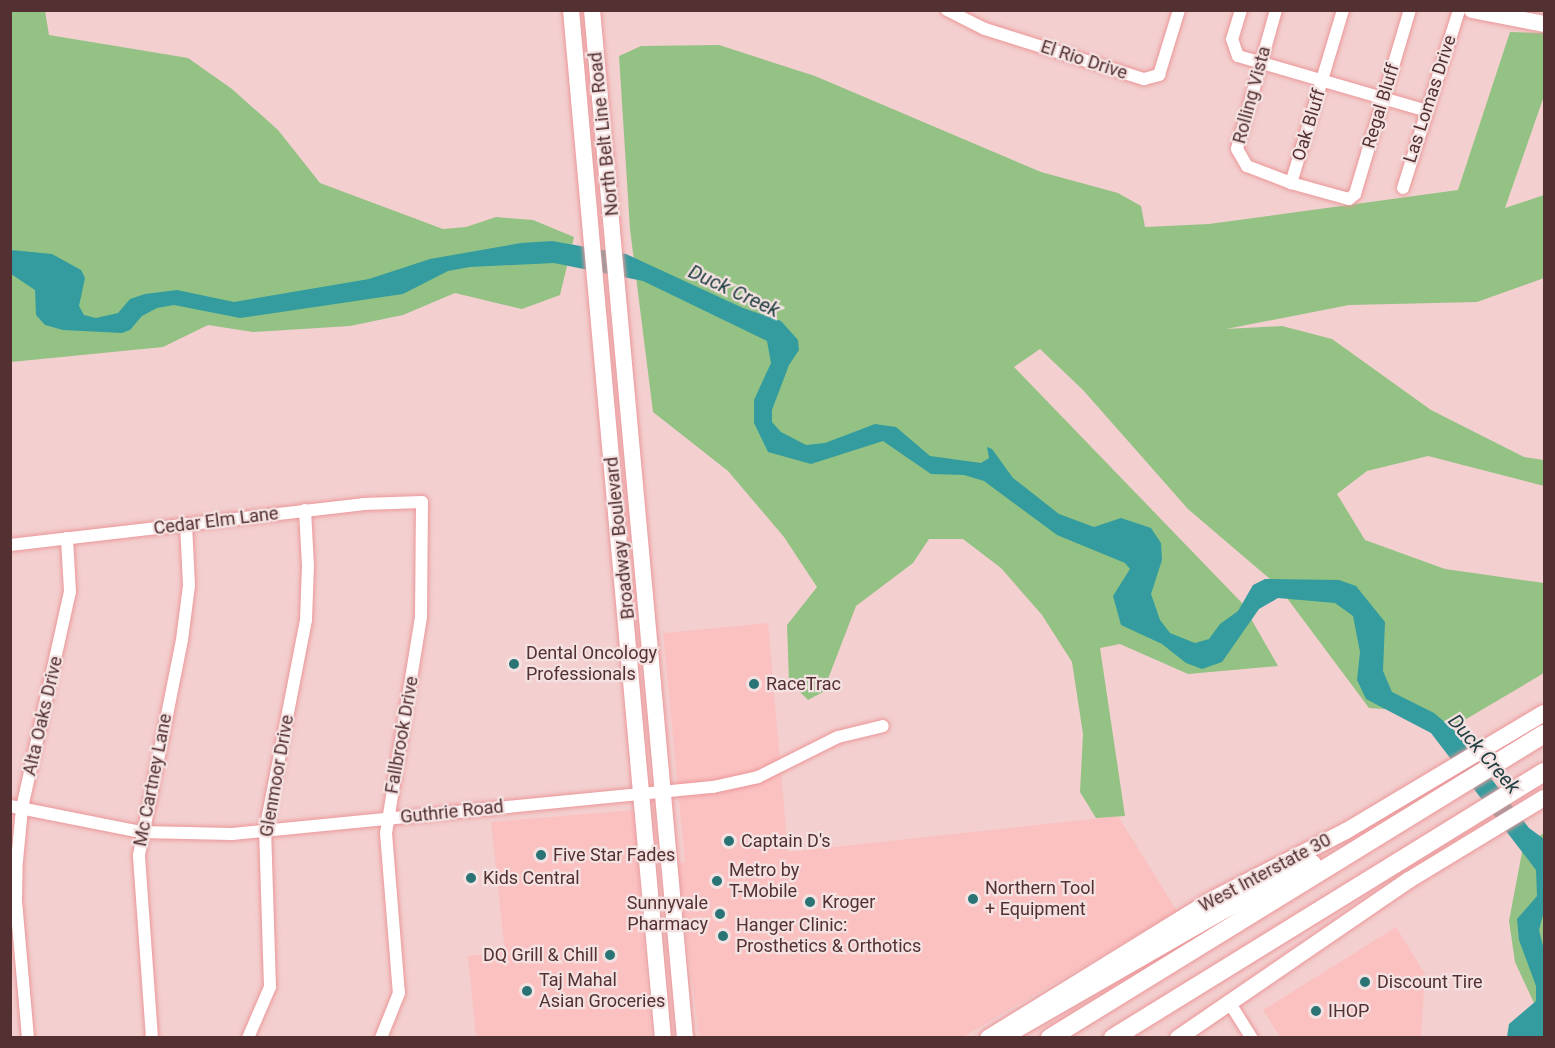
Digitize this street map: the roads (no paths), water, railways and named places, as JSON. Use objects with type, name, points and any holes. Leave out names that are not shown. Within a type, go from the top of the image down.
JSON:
[{"type":"highway","points":[[1050,1038],[1412,815],[1542,725]]},
{"type":"highway","points":[[1113,1038],[1545,772]]},
{"type":"highway","points":[[1000,1038],[1219,912],[1306,866],[1372,839]]},
{"type":"highway","points":[[1132,1038],[1211,978]]},
{"type":"main road","name":"North Belt Line Road","points":[[571,10],[594,254]]},
{"type":"main road","name":"North Belt Line Road","points":[[592,10],[616,257]]},
{"type":"main road","points":[[1472,10],[1545,24]]},
{"type":"main road","name":"Broadway Boulevard","points":[[594,254],[663,1034]]},
{"type":"main road","name":"Broadway Boulevard","points":[[616,257],[685,1033]]},
{"type":"main road","points":[[630,649],[651,648]]},
{"type":"main road","name":"West Interstate 30","points":[[988,1038],[1213,900],[1542,725]]},
{"type":"main road","points":[[1178,1038],[1231,1005],[1409,880],[1545,798]]},
{"type":"main road","points":[[663,1034],[685,1033]]},
{"type":"street","name":"El Rio Drive","points":[[946,10],[985,29],[1144,79],[1159,75],[1179,10]]},
{"type":"street","points":[[1240,10],[1232,39],[1238,56],[1427,111]]},
{"type":"street","name":"Rolling Vista","points":[[1276,10],[1238,141],[1238,157],[1247,166],[1292,183]]},
{"type":"street","name":"Oak Bluff","points":[[1343,10],[1292,183],[1349,199]]},
{"type":"street","name":"Regal Bluff","points":[[1349,199],[1355,194],[1410,10]]},
{"type":"street","name":"Las Lomas Drive","points":[[1402,188],[1459,10]]},
{"type":"street","name":"Cedar Elm Lane","points":[[10,545],[305,510],[422,502]]},
{"type":"street","name":"Fallbrook Drive","points":[[381,1038],[399,993],[388,819],[421,617],[422,502]]},
{"type":"street","name":"Glenmoor Drive","points":[[248,1038],[263,1007],[271,975],[265,831],[306,620],[308,566],[305,510]]},
{"type":"street","name":"Mc Cartney Lane","points":[[152,1038],[139,855],[141,832],[182,640],[189,585],[186,524]]},
{"type":"street","name":"Alta Oaks Drive","points":[[28,1038],[16,900],[16,807],[70,592],[67,538]]},
{"type":"street","name":"Guthrie Road","points":[[16,807],[141,832],[201,835],[265,831],[713,787],[758,777],[838,738],[883,726]]},
{"type":"street","points":[[1231,1005],[1252,1038]]},
{"type":"water","points":[[552,241],[626,254],[743,308],[781,321],[798,340],[799,350],[789,365],[772,410],[772,422],[781,432],[806,445],[825,443],[875,424],[896,427],[930,456],[981,463],[989,458],[987,447],[992,449],[1013,478],[1059,514],[1094,527],[1121,518],[1151,528],[1161,543],[1162,560],[1151,594],[1160,620],[1170,633],[1195,643],[1209,639],[1220,624],[1238,611],[1253,585],[1265,579],[1339,580],[1356,586],[1385,622],[1383,671],[1392,692],[1434,713],[1454,730],[1529,828],[1544,839],[1544,911],[1539,930],[1544,950],[1544,1037],[1507,1037],[1509,1024],[1536,1001],[1536,986],[1519,940],[1517,919],[1537,896],[1536,870],[1431,733],[1366,699],[1357,680],[1360,652],[1353,616],[1335,603],[1278,598],[1259,609],[1222,662],[1202,669],[1186,663],[1162,644],[1121,625],[1113,596],[1130,569],[1125,563],[1057,535],[984,481],[964,475],[931,474],[883,441],[811,464],[768,452],[754,423],[754,400],[771,363],[767,341],[643,281],[554,263],[470,267],[448,271],[403,294],[240,318],[174,305],[157,308],[142,316],[130,330],[122,333],[63,330],[45,325],[36,315],[35,290],[11,274],[11,250],[52,254],[81,270],[85,278],[79,306],[84,315],[96,318],[118,313],[130,299],[145,294],[177,290],[234,302],[369,279],[430,259],[521,243]]},
{"type":"place","name":"Dental Oncology Professionals","points":[[514,664]]},
{"type":"place","name":"RaceTrac","points":[[754,684]]},
{"type":"place","name":"Captain D's","points":[[729,841]]},
{"type":"place","name":"Five Star Fades","points":[[541,855]]},
{"type":"place","name":"Kids Central","points":[[471,878]]},
{"type":"place","name":"Metro by T-Mobile","points":[[717,881]]},
{"type":"place","name":"Northern Tool + Equipment","points":[[973,899]]},
{"type":"place","name":"Kroger","points":[[810,902]]},
{"type":"place","name":"Sunnyvale Pharmacy","points":[[720,914]]},
{"type":"place","name":"Hanger Clinic: Prosthetics & Orthotics","points":[[723,936]]},
{"type":"place","name":"DQ Grill & Chill","points":[[610,955]]},
{"type":"place","name":"Discount Tire","points":[[1365,982]]},
{"type":"place","name":"Taj Mahal Asian Groceries","points":[[527,991]]},
{"type":"place","name":"IHOP","points":[[1316,1011]]},
{"type":"water label","name":"Duck Creek","points":[[734,291]]},
{"type":"water label","name":"Duck Creek","points":[[1484,754]]}]
